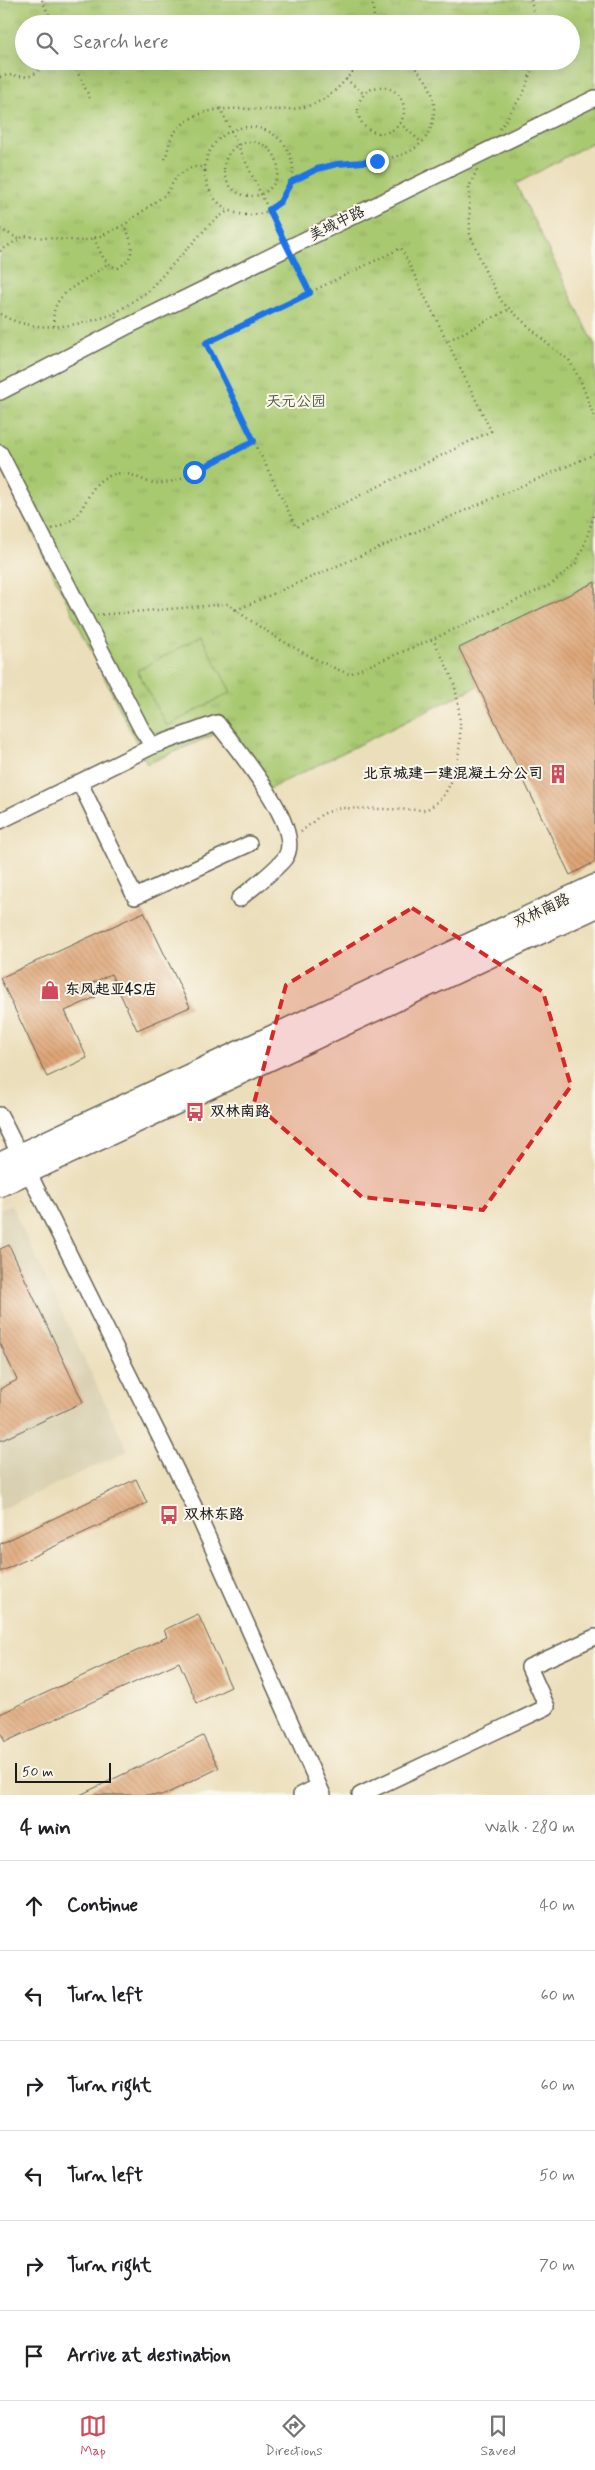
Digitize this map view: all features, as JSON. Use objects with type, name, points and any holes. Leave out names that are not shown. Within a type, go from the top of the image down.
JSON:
[{"type":"street","name":"美域中路","points":[[0,392],[124,328],[595,98]]},
{"type":"street","points":[[0,453],[152,746]]},
{"type":"street","points":[[0,821],[152,746],[217,723],[266,788],[288,831],[289,842],[285,857],[239,899]]},
{"type":"street","points":[[80,783],[135,897],[248,844]]},
{"type":"street","name":"双林南路","points":[[0,1185],[15,1164],[595,886]]},
{"type":"street","name":"双林南路","points":[[15,1164],[595,907]]},
{"type":"street","points":[[0,1115],[15,1164],[193,1504],[321,1791],[301,1795]]},
{"type":"street","points":[[360,1795],[547,1706],[529,1667],[595,1636]]},
{"type":"path","points":[[42,0],[49,15]]},
{"type":"path","points":[[372,0],[374,15]]},
{"type":"path","points":[[531,0],[534,15]]},
{"type":"path","points":[[0,77],[6,75],[26,78],[39,70]]},
{"type":"path","points":[[76,70],[91,100]]},
{"type":"path","points":[[165,159],[173,134],[191,119],[220,108],[294,108],[319,102],[337,90],[354,70]]},
{"type":"path","points":[[291,182],[317,169],[397,157],[413,150],[421,142],[433,118],[434,102],[431,86],[418,70]]},
{"type":"path","points":[[500,129],[525,90],[531,70]]},
{"type":"path","points":[[346,79],[364,95]]},
{"type":"path","points":[[379,87],[393,90],[403,102],[404,109],[400,123],[388,132],[380,133],[366,128],[358,114],[358,107],[364,95],[372,89],[379,87]]},
{"type":"path","points":[[220,108],[310,293]]},
{"type":"path","points":[[400,123],[421,142]]},
{"type":"path","points":[[247,126],[261,128],[275,135],[285,146],[292,160],[291,182],[280,202],[269,210],[252,215],[237,214],[228,210],[214,198],[207,186],[205,167],[212,146],[221,136],[247,126]]},
{"type":"path","points":[[253,142],[261,143],[274,154],[278,173],[269,189],[261,194],[243,196],[228,184],[223,168],[225,159],[237,145],[253,142]]},
{"type":"path","points":[[485,153],[469,187],[470,234],[486,273],[502,302],[550,346],[569,360],[581,382],[595,419]]},
{"type":"path","points":[[0,251],[24,236],[82,241],[94,238],[124,225],[166,194],[178,176],[185,171],[193,167],[205,167]]},
{"type":"path","points":[[0,314],[20,322],[68,326],[114,314],[148,291],[212,222],[228,210]]},
{"type":"path","points":[[94,238],[102,257],[108,263],[118,268],[126,264],[133,250],[132,239],[124,225]]},
{"type":"path","points":[[0,229],[19,239]]},
{"type":"path","points":[[401,248],[447,341],[491,431],[296,527],[206,343],[401,248]]},
{"type":"path","points":[[54,326],[54,306],[61,296],[96,274],[108,263]]},
{"type":"path","points":[[447,341],[510,309]]},
{"type":"path","points":[[114,314],[124,328]]},
{"type":"path","points":[[40,533],[74,518],[96,483],[117,472],[162,484],[194,472],[254,441]]},
{"type":"path","points":[[236,610],[595,454]]},
{"type":"path","points":[[83,616],[228,604],[332,668],[349,674],[433,639],[552,584],[576,563],[595,512]]},
{"type":"path","points":[[289,842],[322,814],[331,811],[358,807],[425,810],[434,806],[443,797],[454,775],[460,746],[459,707],[453,683],[433,639]]},
{"type":"highlighted area","points":[[412,908],[543,992],[571,1086],[483,1210],[362,1197],[254,1103],[286,985]]},
{"type":"shaded area","points":[[11,1205],[128,1451],[0,1510],[0,1210]]},
{"type":"green space","name":"天元公园","points":[[0,0],[595,0],[595,141],[516,184],[595,345],[595,582],[459,648],[478,686],[259,794],[229,728],[147,764],[0,466]]},
{"type":"green space","points":[[201,636],[231,692],[167,726],[137,671]]},
{"type":"building","name":"北京城建一建混凝土分公司","points":[[595,582],[595,862],[570,875],[459,648]]},
{"type":"building","name":"东风起亚4S店","points":[[144,912],[190,1007],[137,1030],[111,974],[90,984],[96,997],[65,1011],[87,1058],[47,1077],[0,978]]},
{"type":"building","points":[[9,1245],[83,1402],[0,1441],[0,1389],[17,1380],[0,1343],[0,1249]]},
{"type":"building","points":[[136,1479],[147,1503],[0,1572],[0,1544]]},
{"type":"building","points":[[198,1614],[231,1687],[197,1703],[179,1662],[5,1742],[0,1731],[0,1714],[167,1637],[164,1630]]},
{"type":"building","points":[[203,1736],[219,1768],[164,1795],[80,1795]]},
{"type":"place","name":"北京城建一建混凝土分公司","points":[[558,774]]},
{"type":"place","name":"东风起亚4S店","points":[[50,990]]},
{"type":"place","name":"双林南路","points":[[195,1112]]},
{"type":"place","name":"双林东路","points":[[169,1515]]},
{"type":"route","points":[[194,472],[254,441],[206,343],[310,293],[269,210],[280,202],[291,182],[317,169],[337,164],[377,161]]}]
